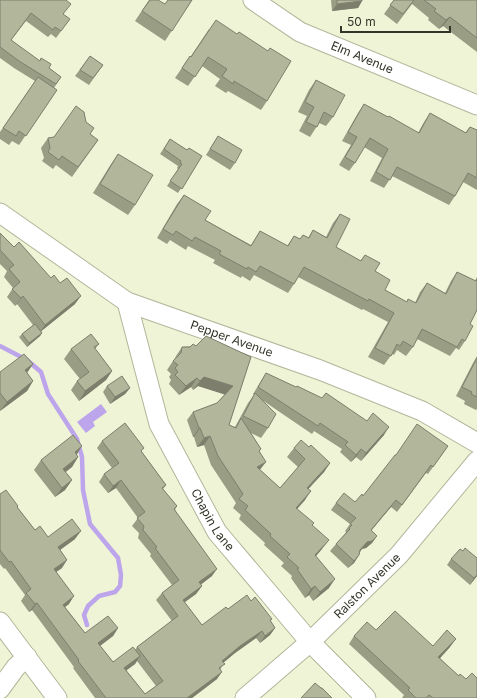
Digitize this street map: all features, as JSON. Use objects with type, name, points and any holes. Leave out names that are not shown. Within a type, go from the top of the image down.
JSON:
[{"type":"street","name":"Elm Avenue","points":[[253,0],[300,32],[477,105]]},
{"type":"street","name":"Pepper Avenue","points":[[0,212],[127,302],[320,370],[422,411],[477,443]]},
{"type":"street","name":"Chapin Lane","points":[[127,302],[159,424],[217,532],[310,642],[366,698]]},
{"type":"street","name":"Ralston Avenue","points":[[244,698],[310,642],[398,555],[477,461]]},
{"type":"street","points":[[0,622],[57,698]]},
{"type":"street","points":[[0,689],[16,667],[27,658]]},
{"type":"shaded area","points":[[101,404],[107,412],[93,422],[95,426],[86,433],[77,422]]},
{"type":"building","points":[[0,0],[66,0],[71,4],[63,14],[70,19],[61,31],[55,27],[53,30],[31,13],[11,40],[40,61],[41,58],[51,64],[49,68],[61,77],[56,84],[19,61],[0,47]]},
{"type":"building","points":[[150,0],[158,0],[165,4],[168,0],[192,0],[172,31],[142,11]]},
{"type":"building","points":[[337,0],[362,0],[362,1],[337,4]]},
{"type":"building","points":[[394,0],[414,0],[403,14],[390,5]]},
{"type":"building","points":[[424,0],[477,0],[477,38],[450,17],[446,20],[434,11],[436,9]]},
{"type":"building","points":[[216,20],[237,34],[239,32],[268,51],[270,48],[291,61],[267,101],[234,81],[233,84],[222,76],[227,69],[208,57],[195,77],[182,68]]},
{"type":"building","points":[[90,56],[103,65],[93,78],[80,70]]},
{"type":"building","points":[[38,77],[57,90],[26,136],[19,131],[16,136],[3,128]]},
{"type":"building","points":[[316,80],[345,95],[333,117],[324,112],[317,127],[306,122],[314,107],[305,102]]},
{"type":"building","points":[[364,104],[419,133],[430,113],[466,133],[470,127],[477,130],[477,178],[468,173],[455,196],[397,167],[390,180],[376,172],[388,149],[370,138],[355,163],[345,157],[357,137],[348,132]]},
{"type":"building","points":[[76,106],[84,112],[86,122],[94,128],[90,134],[98,140],[78,167],[62,156],[59,160],[48,152],[50,148],[48,138],[54,137]]},
{"type":"building","points":[[218,136],[242,150],[235,163],[210,149]]},
{"type":"building","points":[[170,139],[187,150],[189,148],[202,156],[182,189],[170,181],[182,164],[180,163],[181,161],[164,149]]},
{"type":"building","points":[[118,154],[153,175],[135,205],[100,184]]},
{"type":"building","points":[[184,195],[211,211],[205,220],[251,246],[260,231],[288,246],[294,236],[300,239],[303,235],[309,238],[313,230],[327,238],[340,214],[350,219],[336,247],[361,261],[365,255],[380,263],[375,271],[390,280],[385,290],[407,302],[408,299],[416,303],[427,283],[446,294],[457,272],[476,281],[477,279],[477,310],[470,324],[473,326],[465,341],[462,339],[457,347],[422,329],[413,347],[403,341],[400,346],[397,344],[391,356],[375,348],[394,313],[369,299],[368,301],[304,267],[294,284],[260,266],[256,272],[248,267],[247,269],[219,254],[221,251],[195,237],[192,241],[176,231],[173,235],[163,229]]},
{"type":"building","points":[[0,233],[14,247],[19,242],[51,278],[54,275],[60,283],[67,278],[81,296],[45,325],[23,296],[21,298],[12,289],[20,282],[9,269],[14,265],[0,250]]},
{"type":"building","points":[[35,324],[42,333],[29,343],[22,334]]},
{"type":"building","points":[[91,334],[99,344],[94,347],[112,371],[85,391],[77,381],[89,372],[71,349]]},
{"type":"building","points":[[206,336],[251,357],[229,425],[236,428],[241,418],[261,449],[259,451],[266,462],[257,467],[280,488],[305,459],[294,448],[301,440],[309,447],[311,445],[330,463],[307,488],[311,491],[296,508],[314,523],[312,525],[329,540],[315,555],[335,579],[320,592],[315,586],[311,589],[297,569],[299,568],[287,557],[290,554],[245,510],[248,506],[239,499],[243,494],[218,456],[210,436],[204,438],[199,428],[193,412],[217,403],[233,386],[204,377],[200,381],[197,378],[186,386],[175,375],[178,372],[175,368],[178,365],[173,361],[181,353],[182,347],[190,347],[193,344],[196,346]]},
{"type":"building","points":[[24,354],[33,364],[25,370],[33,381],[7,402],[0,393],[0,372]]},
{"type":"building","points":[[477,358],[477,397],[471,394],[472,392],[462,387]]},
{"type":"building","points":[[266,373],[322,398],[326,393],[367,421],[373,413],[389,427],[366,453],[361,449],[356,455],[345,445],[348,442],[320,423],[318,426],[258,387]]},
{"type":"building","points":[[122,376],[130,388],[115,397],[107,386]]},
{"type":"building","points":[[255,393],[276,414],[268,428],[243,416]]},
{"type":"building","points":[[125,423],[144,448],[141,451],[166,485],[162,488],[177,506],[174,509],[217,569],[199,582],[202,586],[183,600],[202,625],[226,607],[228,609],[247,595],[251,601],[255,597],[272,619],[270,620],[275,628],[265,636],[262,631],[240,646],[222,661],[225,664],[219,668],[222,672],[187,698],[106,698],[37,603],[35,604],[26,593],[31,589],[11,561],[9,562],[0,550],[0,494],[6,490],[35,530],[40,526],[48,537],[72,519],[81,531],[58,547],[67,560],[54,569],[74,596],[63,605],[85,633],[108,616],[118,628],[98,643],[113,662],[133,647],[140,656],[124,668],[145,694],[163,681],[137,647],[178,616],[162,593],[179,580],[155,548],[157,547],[143,530],[144,526],[137,518],[145,512],[121,480],[113,486],[104,474],[119,463],[102,441]]},
{"type":"building","points":[[417,424],[448,446],[433,467],[431,465],[402,505],[396,500],[371,530],[377,536],[372,541],[367,542],[360,550],[359,555],[354,561],[336,544],[350,529],[349,528],[352,525],[350,524],[356,518],[336,503],[344,493],[355,502],[362,494],[363,496],[396,455]]},
{"type":"building","points":[[73,435],[82,446],[75,452],[78,457],[63,469],[72,480],[62,488],[41,460]]},
{"type":"building","points":[[465,548],[477,558],[477,575],[474,578],[451,559],[460,549],[463,551]]},
{"type":"building","points":[[395,611],[433,646],[447,630],[456,639],[438,657],[459,676],[460,674],[466,679],[472,673],[477,678],[477,698],[433,698],[429,695],[426,698],[416,698],[408,690],[410,688],[354,636],[367,622],[376,630]]},
{"type":"building","points":[[315,683],[322,688],[332,698],[301,698]]},
{"type":"waterway","points":[[0,346],[27,360],[41,372],[48,394],[77,439],[82,457],[83,490],[90,524],[118,558],[121,575],[120,586],[115,592],[99,596],[88,606],[84,615],[87,625]]}]
